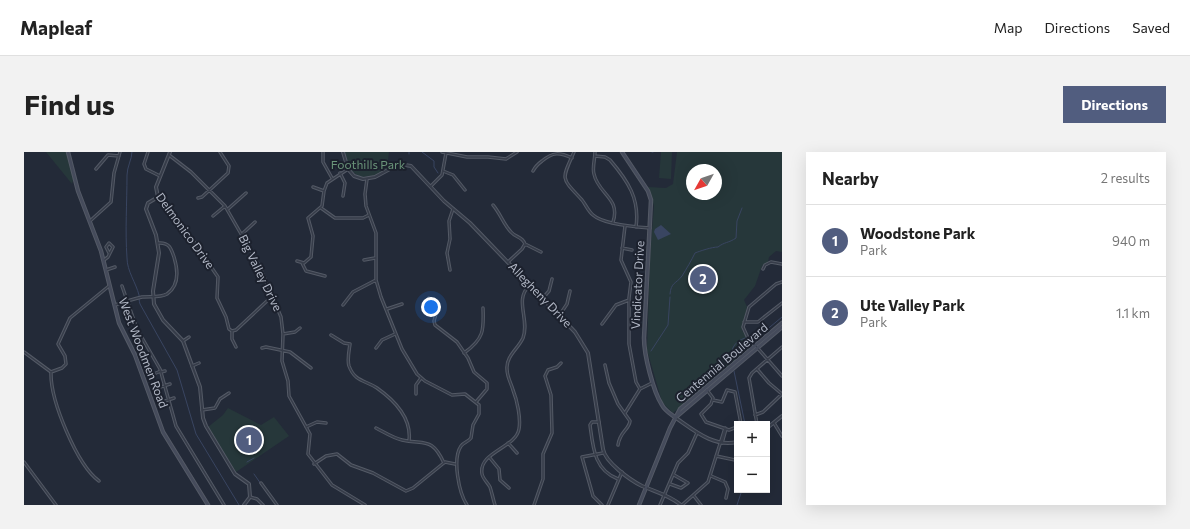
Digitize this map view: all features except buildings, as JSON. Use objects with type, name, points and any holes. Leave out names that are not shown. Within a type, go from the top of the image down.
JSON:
[{"type":"main road","name":"West Woodmen Road","points":[[68,152],[78,191],[104,260],[113,305],[120,327],[135,355],[163,432],[208,505]]},
{"type":"main road","name":"Vindicator Drive","points":[[622,152],[650,197],[652,207],[644,343],[646,358],[661,404],[676,418]]},
{"type":"main road","name":"Centennial Boulevard","points":[[756,347],[782,323]]},
{"type":"main road","name":"Centennial Boulevard","points":[[639,505],[677,413],[686,404],[782,327]]},
{"type":"main road","name":"Centennial Boulevard","points":[[676,418],[730,368]]},
{"type":"street","points":[[90,221],[111,202],[114,173],[120,152]]},
{"type":"street","points":[[148,152],[144,162],[146,169],[160,176]]},
{"type":"street","points":[[198,198],[225,177],[229,171],[229,166],[220,152]]},
{"type":"street","points":[[323,152],[323,162],[332,178]]},
{"type":"street","points":[[343,152],[348,169],[357,177],[368,180],[365,196],[369,215],[376,233],[376,280],[380,297],[387,309],[395,334],[402,349],[421,378],[452,395],[465,394],[476,402],[479,409],[479,416],[473,425],[470,440],[461,446],[456,464],[461,490],[467,505]]},
{"type":"street","points":[[442,152],[457,155],[506,159],[517,152]]},
{"type":"street","points":[[574,152],[565,174],[568,186],[581,199],[592,214],[599,218],[625,226],[650,228]]},
{"type":"street","points":[[595,152],[594,176],[614,205],[616,214],[613,222]]},
{"type":"street","name":"Delmonico Drive","points":[[169,153],[156,190],[158,197],[194,242],[218,277],[217,298],[226,317],[229,329],[232,331],[232,339],[236,347]]},
{"type":"street","name":"Big Valley Drive","points":[[169,153],[210,190],[225,206],[259,265],[281,317],[283,334],[282,351],[289,396],[310,437],[308,454],[314,464]]},
{"type":"street","points":[[431,186],[440,178],[443,171],[446,153]]},
{"type":"street","points":[[533,171],[535,167],[554,153],[562,153],[572,158]]},
{"type":"street","points":[[96,169],[108,156],[119,156]]},
{"type":"street","points":[[595,156],[605,157],[610,160],[633,194],[637,211],[636,227]]},
{"type":"street","name":"Allegheny Drive","points":[[368,180],[376,177],[395,165],[403,163],[411,166],[453,209],[466,219],[575,332],[588,352],[603,453]]},
{"type":"street","points":[[302,263],[310,258],[312,248],[313,236],[308,218],[321,208],[324,191],[332,178],[348,169]]},
{"type":"street","points":[[443,171],[453,175],[465,190]]},
{"type":"street","points":[[340,173],[345,183],[343,196]]},
{"type":"street","points":[[313,187],[324,191]]},
{"type":"street","points":[[228,210],[246,194]]},
{"type":"street","points":[[158,197],[148,203],[146,209],[158,243],[159,262],[153,297],[159,315],[183,341],[201,392],[204,422],[209,432],[235,474],[249,484],[250,497],[244,505]]},
{"type":"street","points":[[493,205],[511,232],[523,238],[525,244],[524,248],[508,262]]},
{"type":"street","points":[[213,216],[225,206]]},
{"type":"street","points":[[321,208],[335,218],[363,218],[369,215]]},
{"type":"street","points":[[450,270],[447,253],[450,239],[449,221],[453,209]]},
{"type":"street","points":[[242,234],[255,222]]},
{"type":"street","points":[[625,226],[621,263],[631,282],[629,300],[629,344],[636,382],[640,388]]},
{"type":"street","points":[[113,305],[142,297],[162,296],[169,292],[176,281],[178,272],[171,248],[166,244],[158,243]]},
{"type":"street","points":[[525,244],[541,252]]},
{"type":"street","points":[[622,248],[632,250]]},
{"type":"street","points":[[104,260],[108,257],[109,253]]},
{"type":"street","points":[[364,260],[375,258]]},
{"type":"street","points":[[297,261],[302,263]]},
{"type":"street","points":[[302,263],[302,267],[306,271],[325,276]]},
{"type":"street","points":[[763,269],[765,265],[769,263],[782,264]]},
{"type":"street","points":[[106,270],[115,267]]},
{"type":"street","points":[[542,299],[549,290],[552,279]]},
{"type":"street","points":[[343,305],[354,292],[376,280]]},
{"type":"street","points":[[782,282],[776,284],[750,306],[744,322],[745,332],[756,347],[782,376]]},
{"type":"street","points":[[51,372],[61,369],[66,364],[65,356],[58,344],[69,320],[109,286]]},
{"type":"street","points":[[122,286],[126,301],[139,334],[155,358],[161,372],[178,430],[224,505]]},
{"type":"street","points":[[495,505],[490,489],[482,474],[483,466],[518,433],[519,426],[515,397],[508,375],[507,365],[510,356],[524,334],[525,325],[522,296],[529,286]]},
{"type":"street","points":[[559,316],[567,304],[570,291]]},
{"type":"street","points":[[232,331],[249,320],[267,301],[273,298]]},
{"type":"street","points":[[429,298],[436,302],[438,306],[434,321],[435,325],[455,340],[474,372],[487,383],[487,389],[476,402]]},
{"type":"street","points":[[602,324],[613,307],[620,302],[629,300]]},
{"type":"street","points":[[744,322],[758,322],[782,303]]},
{"type":"street","points":[[387,309],[402,304]]},
{"type":"street","points":[[464,353],[473,347],[483,333],[483,308]]},
{"type":"street","points":[[283,334],[295,332],[300,328]]},
{"type":"street","points":[[376,348],[382,340],[395,334]]},
{"type":"street","points":[[331,335],[344,343],[350,344],[348,363],[359,380],[376,388],[400,408],[409,428],[409,441]]},
{"type":"street","points":[[183,341],[190,337]]},
{"type":"street","points":[[262,348],[266,347],[290,352],[311,368]]},
{"type":"street","points":[[756,421],[748,380],[750,375],[782,347]]},
{"type":"street","points":[[24,352],[51,372],[53,390],[63,426],[78,455],[99,481]]},
{"type":"street","points":[[150,360],[155,358]]},
{"type":"street","points":[[192,366],[199,363]]},
{"type":"street","points":[[534,505],[543,479],[542,456],[552,436],[553,426],[551,395],[545,376],[548,370],[561,364]]},
{"type":"street","points":[[605,365],[610,386],[618,404],[629,418],[630,425],[620,434],[618,445]]},
{"type":"street","points":[[755,415],[761,413],[782,394],[769,383],[757,369]]},
{"type":"street","points":[[156,373],[165,371]]},
{"type":"street","points":[[416,394],[416,386],[421,378]]},
{"type":"street","points":[[625,413],[640,388],[653,382]]},
{"type":"street","points":[[160,387],[170,384]]},
{"type":"street","points":[[707,390],[713,397],[713,400]]},
{"type":"street","points":[[713,400],[722,402],[728,390],[735,392],[740,421]]},
{"type":"street","points":[[202,410],[215,408],[220,399],[229,393]]},
{"type":"street","points":[[165,401],[174,398]]},
{"type":"street","points":[[713,400],[701,415],[706,422],[725,429],[731,430],[734,428]]},
{"type":"street","points":[[770,426],[782,416]]},
{"type":"street","points":[[676,418],[708,439],[721,443],[734,442]]},
{"type":"street","points":[[306,427],[317,422],[326,423]]},
{"type":"street","points":[[599,422],[592,422],[590,425],[594,454],[598,463],[605,472],[618,479]]},
{"type":"street","points":[[774,423],[782,434]]},
{"type":"street","points":[[376,428],[400,439],[432,445],[438,450],[444,463]]},
{"type":"street","points":[[602,505],[593,496],[582,457],[603,453],[609,462],[647,488],[665,495],[682,505],[706,485],[711,476],[725,429]]},
{"type":"street","points":[[660,505],[678,463],[688,453],[697,432]]},
{"type":"street","points":[[508,442],[517,453]]},
{"type":"street","points":[[365,505],[334,487],[314,464],[327,456],[337,454],[351,465],[373,473],[401,490],[408,491],[444,463],[449,462],[456,464]]},
{"type":"street","points":[[716,456],[734,460]]},
{"type":"street","points":[[490,458],[499,469],[500,480],[509,488]]},
{"type":"street","points":[[24,462],[56,505]]},
{"type":"street","points":[[608,505],[622,471]]},
{"type":"street","points":[[670,484],[682,488],[688,482],[673,475]]},
{"type":"street","points":[[711,476],[721,478],[727,484],[728,492],[726,498]]},
{"type":"street","points":[[261,483],[277,505]]},
{"type":"street","points":[[694,496],[701,505]]},
{"type":"street","points":[[250,497],[257,499],[263,505]]},
{"type":"green space","points":[[46,152],[68,152],[74,177],[72,184]]},
{"type":"green space","name":"Foothills Park","points":[[345,152],[389,152],[388,160],[391,166],[375,176],[360,177],[350,170]]},
{"type":"green space","points":[[661,152],[672,152],[671,179],[659,178]]},
{"type":"green space","points":[[677,152],[782,152],[782,252],[776,251],[769,257],[768,262],[762,266],[755,286],[744,300],[747,307],[742,330],[752,346],[673,413],[662,402],[647,350],[650,256],[654,206],[648,187],[666,188],[673,184]]},
{"type":"green space","points":[[228,408],[261,425],[274,417],[289,436],[236,472],[208,427],[223,415]]},
{"type":"water","points":[[661,225],[671,234],[658,240],[654,232],[655,229]]},
{"type":"waterway","points":[[132,152],[127,175],[126,237],[128,268],[138,290],[140,304],[177,370],[196,434],[239,505]]},
{"type":"waterway","points":[[422,152],[434,161],[434,167],[438,173]]},
{"type":"waterway","points":[[670,294],[673,285],[680,279],[695,253],[709,248],[718,247],[736,238],[737,221],[742,208]]},
{"type":"waterway","points":[[651,351],[668,325],[670,297]]},
{"type":"waterway","points":[[750,337],[764,332],[782,317]]},
{"type":"waterway","points":[[732,362],[733,347],[745,338]]},
{"type":"waterway","points":[[734,371],[744,421]]},
{"type":"waterway","points":[[247,462],[254,458]]},
{"type":"waterway","points":[[254,474],[268,494]]},
{"type":"waterway","points":[[737,505],[741,493]]},
{"type":"place","name":"Ute Valley Park","points":[[703,279]]},
{"type":"place","name":"Woodstone Park","points":[[249,440]]}]
